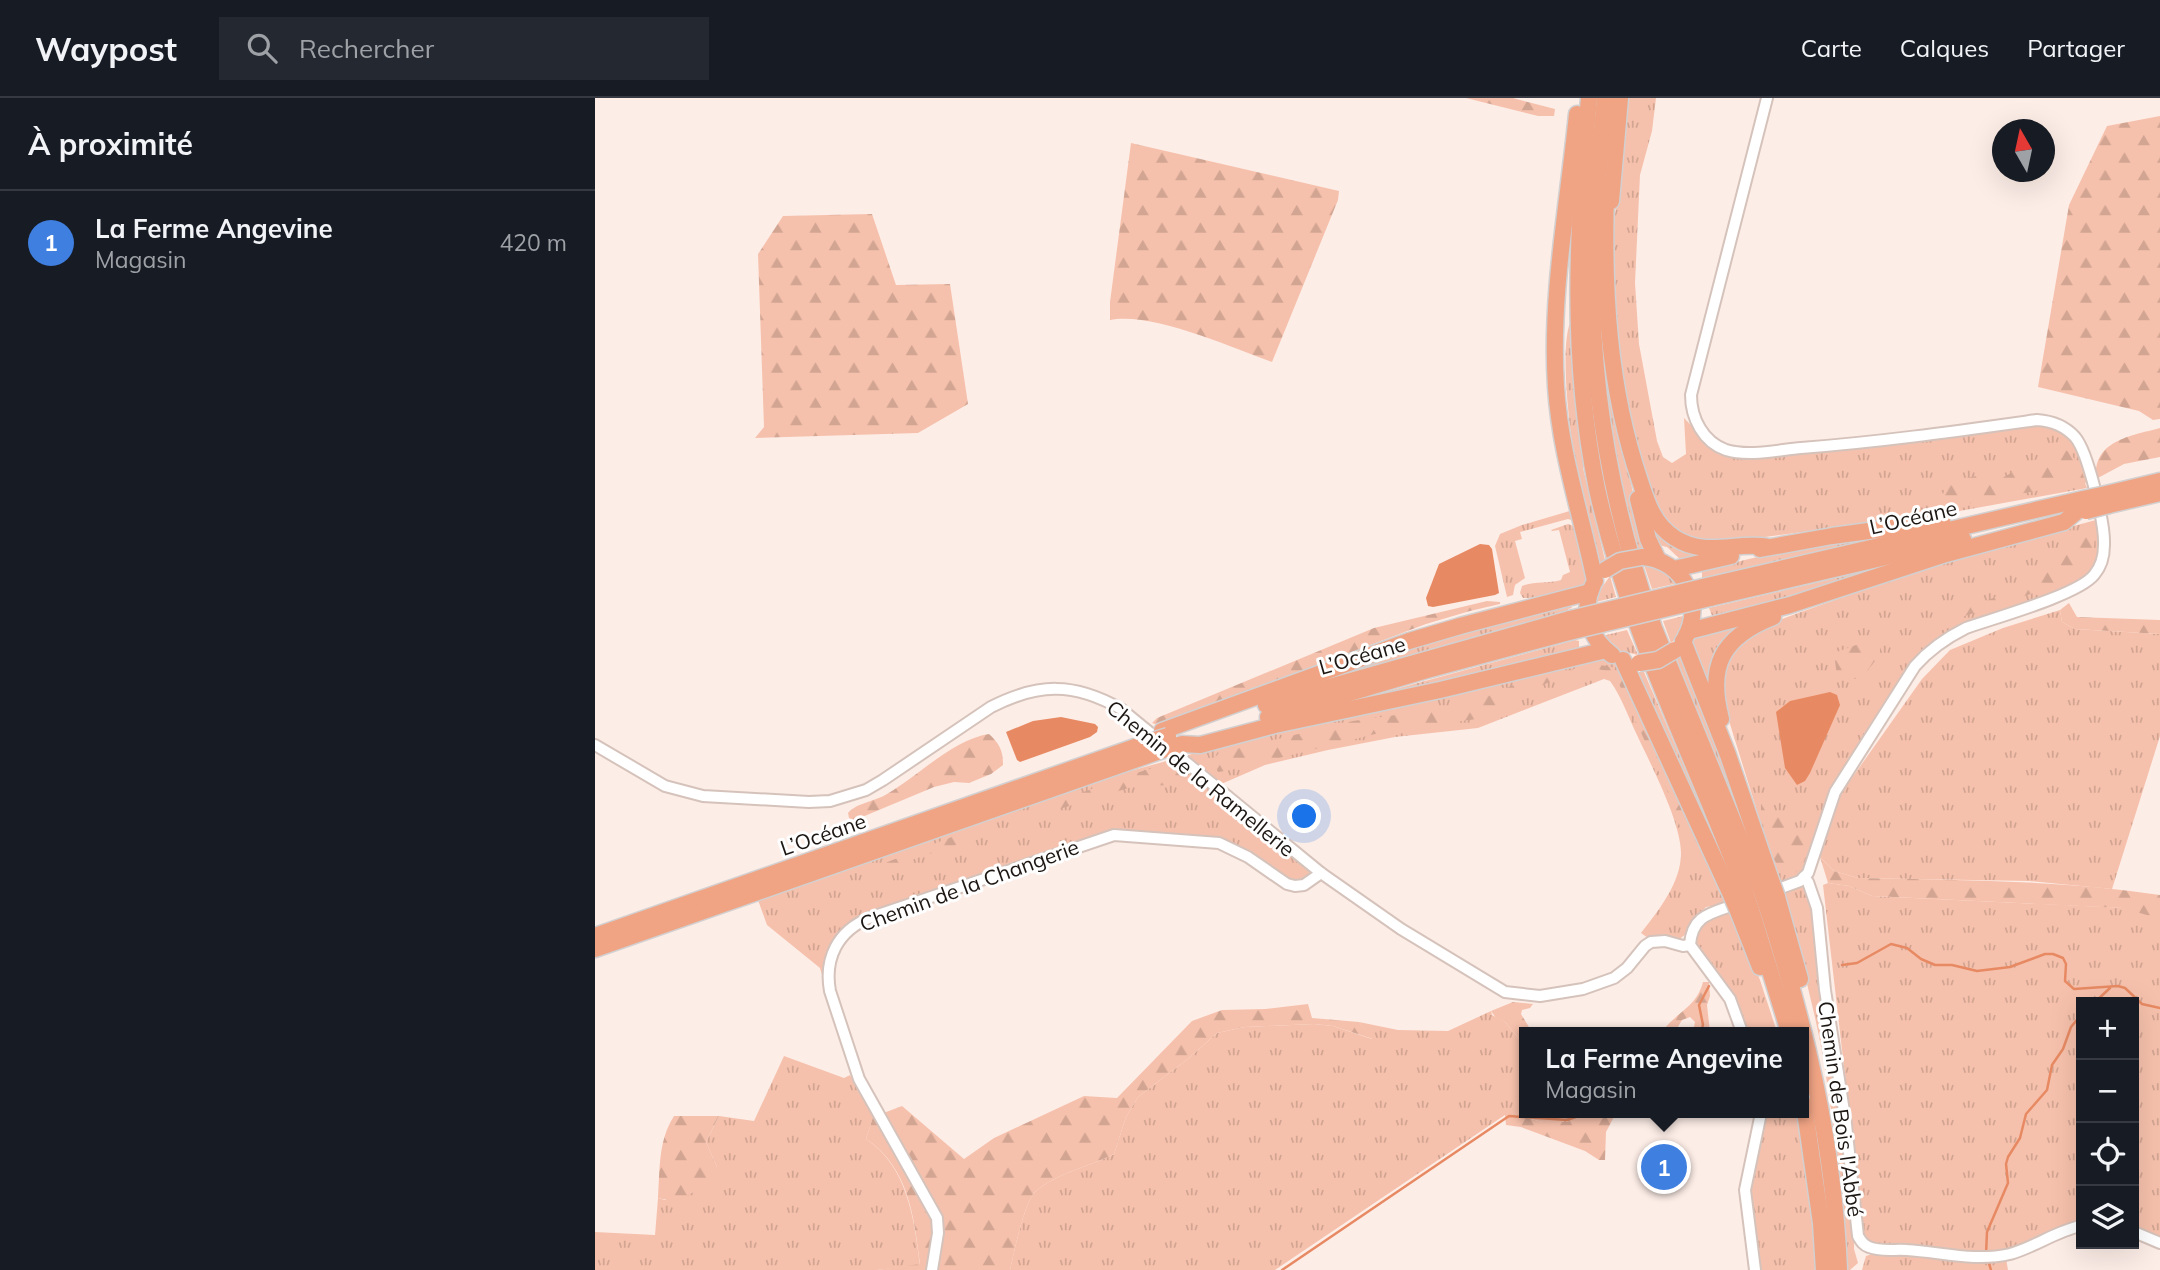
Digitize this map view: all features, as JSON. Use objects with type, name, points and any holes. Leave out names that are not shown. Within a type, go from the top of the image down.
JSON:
[{"type":"highway","points":[[1578,98],[1564,218],[1555,359],[1562,438],[1597,581],[1587,605],[1589,623],[1594,636],[1606,650],[1631,661],[1658,660],[1682,641],[1946,554],[2064,522],[2082,508]]},
{"type":"highway","points":[[1589,98],[1578,229],[1577,337],[1591,455],[1606,524],[1755,897],[1801,1027]]},
{"type":"highway","points":[[1607,98],[1592,262],[1596,376],[1606,452],[1621,522],[1639,585],[1647,631]]},
{"type":"highway","points":[[1607,98],[1611,105],[1605,209],[1609,343],[1650,558]]},
{"type":"highway","points":[[1607,224],[1611,210],[1620,98]]},
{"type":"highway","points":[[1568,460],[1563,358],[1569,259],[1578,229]]},
{"type":"highway","points":[[1633,462],[1653,516],[1675,538],[1709,550],[1756,545],[1769,547]]},
{"type":"highway","name":"L’Océane","points":[[1709,592],[2082,508],[2160,481]]},
{"type":"highway","name":"L’Océane","points":[[2108,500],[2160,493]]},
{"type":"highway","points":[[1674,569],[1769,547],[1918,526],[2032,504],[2047,507]]},
{"type":"highway","name":"L’Océane","points":[[595,936],[1335,684],[2047,507],[2082,508]]},
{"type":"highway","points":[[1167,741],[1409,641],[1597,581],[1620,561],[1650,558],[1674,569],[1684,579],[1692,595],[1693,614],[1682,641],[1728,755],[1755,897],[1788,1027]]},
{"type":"highway","points":[[1728,755],[1730,749],[1715,690],[1718,667],[1727,646],[1756,624],[1812,603],[1823,594]]},
{"type":"highway","points":[[1167,741],[1201,745],[1275,725],[1440,691],[1606,650]]},
{"type":"highway","points":[[1631,661],[1755,897],[1764,977],[1780,1027]]},
{"type":"highway","name":"L’Océane","points":[[595,949],[1167,741]]},
{"type":"highway","points":[[1809,1050],[1825,1133],[1837,1219],[1839,1270]]},
{"type":"highway","points":[[1806,1118],[1824,1270]]},
{"type":"street","points":[[1740,1027],[1730,999],[1690,945],[1693,927],[1709,913],[1784,887],[1804,877],[1835,792],[1915,666],[1937,645],[1966,628],[2075,590],[2094,575],[2105,546],[2083,447],[2064,428],[2047,421],[2037,420],[1894,441],[1753,452],[1727,450],[1704,435],[1694,417],[1691,395],[1767,98]]},
{"type":"street","name":"Chemin de la Ramellerie","points":[[595,745],[639,773],[683,792],[724,799],[830,802],[848,797],[883,780],[1007,698],[1041,689],[1076,690],[1092,694],[1121,709],[1321,873],[1401,929],[1505,992],[1540,996],[1583,989],[1615,978],[1651,942],[1690,945]]},
{"type":"street","name":"Chemin de la Changerie","points":[[932,1270],[938,1233],[937,1218],[859,1079],[830,991],[828,978],[831,957],[842,935],[849,928],[869,918],[1114,835],[1219,843],[1248,857],[1287,884],[1295,886],[1304,885],[1321,873]]},
{"type":"street","name":"Chemin de Bois l'Abbé","points":[[1804,877],[1817,908],[1825,990],[1840,1080],[1858,1236],[1862,1243],[1875,1249],[1913,1250],[1966,1257],[1992,1256],[2018,1251],[2060,1231],[2076,1227]]},
{"type":"street","points":[[1755,1270],[1745,1190],[1760,1118]]},
{"type":"street","points":[[2139,1234],[2160,1243]]},
{"type":"green space","points":[[1466,98],[1513,98],[1555,109],[1554,116],[1538,116]]},
{"type":"green space","points":[[1625,98],[1656,98],[1652,131],[1640,175],[1635,283],[1639,344],[1657,441],[1663,457],[1672,463],[1686,454],[1684,418],[1713,448],[1794,453],[1866,448],[2029,424],[2043,425],[2055,428],[2071,440],[2088,482],[2085,483],[2087,488],[1954,512],[1750,539],[1703,542],[1673,530],[1657,507],[1646,476],[1622,382],[1615,340],[1613,239]]},
{"type":"green space","points":[[2160,116],[2160,419],[2153,420],[2139,411],[2038,387],[2069,205],[2107,126]]},
{"type":"green space","points":[[1131,143],[1339,191],[1338,200],[1272,362],[1169,326],[1147,321],[1110,320],[1110,302]]},
{"type":"green space","points":[[872,214],[896,285],[950,284],[968,404],[918,433],[755,438],[764,427],[758,254],[783,216]]},
{"type":"green space","points":[[1570,323],[1583,468],[1605,560],[1600,565],[1585,516],[1572,444],[1566,372],[1566,343]]},
{"type":"green space","points":[[1601,326],[1606,368],[1644,549],[1638,548],[1612,438],[1604,382]]},
{"type":"green space","points":[[2160,428],[2160,457],[2124,464],[2096,479],[2097,466],[2107,448],[2126,437]]},
{"type":"green space","points":[[2056,442],[2073,457],[2084,478],[2036,491],[1950,507],[1942,497],[1946,486],[1956,480],[1982,475],[2002,478],[2039,458],[2038,452],[2043,444]]},
{"type":"green space","points":[[1573,510],[1575,521],[1568,519],[1520,532],[1522,539],[1515,541],[1525,578],[1515,585],[1513,595],[1507,597],[1495,546],[1500,534]]},
{"type":"green space","points":[[1650,517],[1709,553],[1681,560],[1667,547],[1658,543]]},
{"type":"green space","points":[[2096,520],[2098,555],[2091,569],[2078,584],[1952,630],[1926,648],[1909,666],[1834,786],[1804,869],[1795,878],[1780,885],[1721,695],[1728,656],[1740,640],[1763,626],[1956,557]]},
{"type":"green space","points":[[1568,524],[1576,527],[1588,576],[1586,583],[1563,593],[1523,598],[1520,593],[1522,586],[1561,580],[1563,575],[1570,572],[1559,530],[1551,530]]},
{"type":"green space","points":[[1911,531],[1702,578],[1702,570],[1813,544]]},
{"type":"green space","points":[[2076,532],[2095,532],[2094,548],[2089,558],[2060,584],[1962,617],[1958,615],[1967,608],[2040,580],[2045,574],[2043,562],[2047,554],[2063,549]]},
{"type":"green space","points":[[1916,559],[1849,583],[1713,618],[1709,608]]},
{"type":"green space","points":[[1644,565],[1658,568],[1678,583],[1652,589]]},
{"type":"green space","points":[[1610,576],[1616,597],[1596,602],[1598,593]]},
{"type":"green space","points":[[1487,601],[1500,604],[1426,624],[1158,725],[1152,723],[1157,718],[1374,628]]},
{"type":"green space","points":[[1568,602],[1572,608],[1568,611],[1310,683],[1381,655]]},
{"type":"green space","points":[[2069,603],[2077,617],[2160,620],[2160,634],[2075,629],[2062,622],[2060,610]]},
{"type":"green space","points":[[2060,610],[2062,622],[2075,629],[2160,634],[2160,736],[2112,889],[2029,881],[1858,878],[1834,871],[1820,857],[1837,799],[1922,679],[1950,650],[2003,628]]},
{"type":"green space","points":[[1687,615],[1678,637],[1671,643],[1663,621]]},
{"type":"green space","points":[[1744,626],[1711,692],[1691,645],[1698,634]]},
{"type":"green space","points":[[1627,630],[1638,655],[1617,650],[1602,636]]},
{"type":"green space","points":[[1878,637],[1882,639],[1879,651],[1866,672],[1856,679],[1837,676],[1834,653]]},
{"type":"green space","points":[[1579,641],[1579,651],[1315,711]]},
{"type":"green space","points":[[1593,656],[1618,666],[1727,904],[1706,907],[1693,920],[1686,934],[1678,940],[1648,938],[1641,933],[1673,886],[1680,864],[1680,840],[1664,793],[1610,681],[1604,679],[1478,728],[1395,737],[1328,750],[1265,765],[1219,785],[1185,756],[1264,733]]},
{"type":"green space","points":[[1681,656],[1713,727],[1766,885],[1677,660]]},
{"type":"green space","points":[[1594,664],[1612,667],[1622,677],[1699,848],[1696,850],[1690,848],[1619,684],[1610,672],[1598,669],[1559,678],[1501,703],[1476,719],[1375,734],[1231,770],[1218,772],[1212,761],[1219,753],[1353,721],[1468,705],[1518,683]]},
{"type":"green space","points":[[1637,672],[1644,672],[1739,895]]},
{"type":"green space","points":[[989,734],[1000,748],[1003,760],[1003,765],[991,774],[969,783],[954,782],[934,787],[855,820],[849,818],[848,813],[852,810],[887,794],[950,750],[976,737]]},
{"type":"green space","points":[[1174,759],[1179,760],[1310,870],[1308,877],[1295,881],[1284,877],[1240,846],[1216,839],[1116,832],[844,929],[822,975],[820,968],[767,925],[758,900],[1119,774]]},
{"type":"green space","points":[[1179,764],[1183,779],[1176,785],[1135,786],[1020,821],[1019,818],[1025,813],[1116,780],[1146,770]]},
{"type":"green space","points":[[1766,803],[1803,837],[1804,856],[1795,873],[1783,873],[1771,850],[1761,811],[1761,804]]},
{"type":"green space","points":[[975,828],[984,829],[986,833],[879,871],[881,865]]},
{"type":"green space","points":[[1820,857],[1834,871],[1858,878],[2047,884],[2160,895],[2160,919],[2123,908],[1872,896],[1849,886],[1828,883]]},
{"type":"green space","points":[[1828,883],[1849,886],[1872,896],[2126,908],[2160,918],[2160,1241],[2139,1231],[2139,997],[2076,997],[2076,1225],[2020,1247],[1983,1254],[1872,1245],[1863,1232],[1823,885]]},
{"type":"green space","points":[[1799,886],[1807,889],[1813,904],[1836,1067],[1854,1249],[1858,1263],[1850,1270],[1847,1270],[1838,1164],[1823,1057],[1810,994],[1782,891]]},
{"type":"green space","points":[[1733,913],[1775,1027],[1745,1027],[1733,998],[1701,953],[1696,934],[1700,926],[1711,918]]},
{"type":"green space","points":[[1703,982],[1709,982],[1710,996],[1707,1005],[1709,1027],[1694,1027],[1695,1022],[1690,1017],[1682,1020],[1678,1027],[1666,1027],[1691,1004]]},
{"type":"green space","points":[[1513,1002],[1533,1004],[1522,1010],[1521,1014],[1529,1027],[1519,1027],[1519,1039],[1505,1022],[1496,1018],[1491,1011]]},
{"type":"green space","points":[[1308,1004],[1312,1018],[1359,1022],[1373,1039],[1333,1026],[1314,1024],[1245,1027],[1217,1033],[1138,1097],[1126,1117],[1114,1154],[1063,1175],[1035,1192],[1023,1217],[1010,1270],[877,1270],[920,1264],[907,1195],[892,1164],[866,1139],[873,1117],[902,1106],[964,1159],[994,1138],[1084,1096],[1117,1098],[1192,1021],[1222,1010]]},
{"type":"green space","points":[[1491,1011],[1492,1015],[1505,1022],[1519,1039],[1519,1116],[1505,1115],[1275,1270],[1010,1270],[1023,1217],[1035,1192],[1063,1175],[1114,1154],[1126,1117],[1138,1097],[1217,1033],[1245,1027],[1314,1024],[1333,1026],[1372,1039],[1359,1022],[1398,1030],[1448,1031]]},
{"type":"green space","points":[[784,1056],[844,1078],[850,1075],[873,1117],[866,1139],[891,1164],[907,1195],[920,1265],[877,1270],[595,1270],[595,1232],[655,1235],[658,1198],[665,1200],[717,1167],[706,1142],[719,1116],[754,1121]]},
{"type":"green space","points":[[1505,1115],[1543,1122],[1569,1122],[1566,1118],[1613,1118],[1606,1132],[1605,1160],[1599,1160],[1585,1151],[1521,1127],[1506,1125]]},
{"type":"green space","points":[[674,1116],[719,1116],[706,1142],[717,1167],[715,1179],[681,1198],[658,1198],[662,1145]]},
{"type":"green space","points":[[1527,1118],[1566,1118],[1570,1122],[1543,1122]]},
{"type":"green space","points":[[1765,1118],[1797,1118],[1812,1216],[1817,1270],[1758,1270],[1748,1192]]},
{"type":"green space","points":[[1875,1253],[2006,1258],[2008,1270],[1862,1270],[1866,1256]]},
{"type":"shaded area","points":[[1480,544],[1489,545],[1492,549],[1499,593],[1428,606],[1426,598],[1439,564]]},
{"type":"shaded area","points":[[1830,692],[1837,695],[1840,705],[1810,773],[1805,781],[1797,785],[1785,768],[1776,712],[1790,701]]},
{"type":"shaded area","points":[[1061,717],[1095,724],[1098,727],[1097,732],[1090,737],[1020,762],[1017,760],[1006,732],[1033,721]]},
{"type":"waterway","points":[[1842,965],[1857,963],[1891,944],[1907,948],[1921,959],[1935,965],[1952,965],[1977,971],[2010,967],[2045,954],[2053,954],[2063,958],[2066,964],[2065,981],[2074,989],[2118,986],[2125,988],[2142,1004],[2160,1008]]},
{"type":"waterway","points":[[1702,1027],[1699,1005],[1709,986]]},
{"type":"waterway","points":[[2100,997],[2110,988]]},
{"type":"waterway","points":[[1986,1254],[1987,1232],[2008,1183],[2008,1157],[2020,1138],[2026,1114],[2047,1090],[2052,1065],[2076,1021]]},
{"type":"waterway","points":[[1282,1270],[1509,1116],[1519,1117]]},
{"type":"waterway","points":[[1538,1118],[1573,1118]]},
{"type":"waterway","points":[[1988,1260],[1991,1270]]},
{"type":"place","name":"La Ferme Angevine","points":[[1664,1167]]}]
